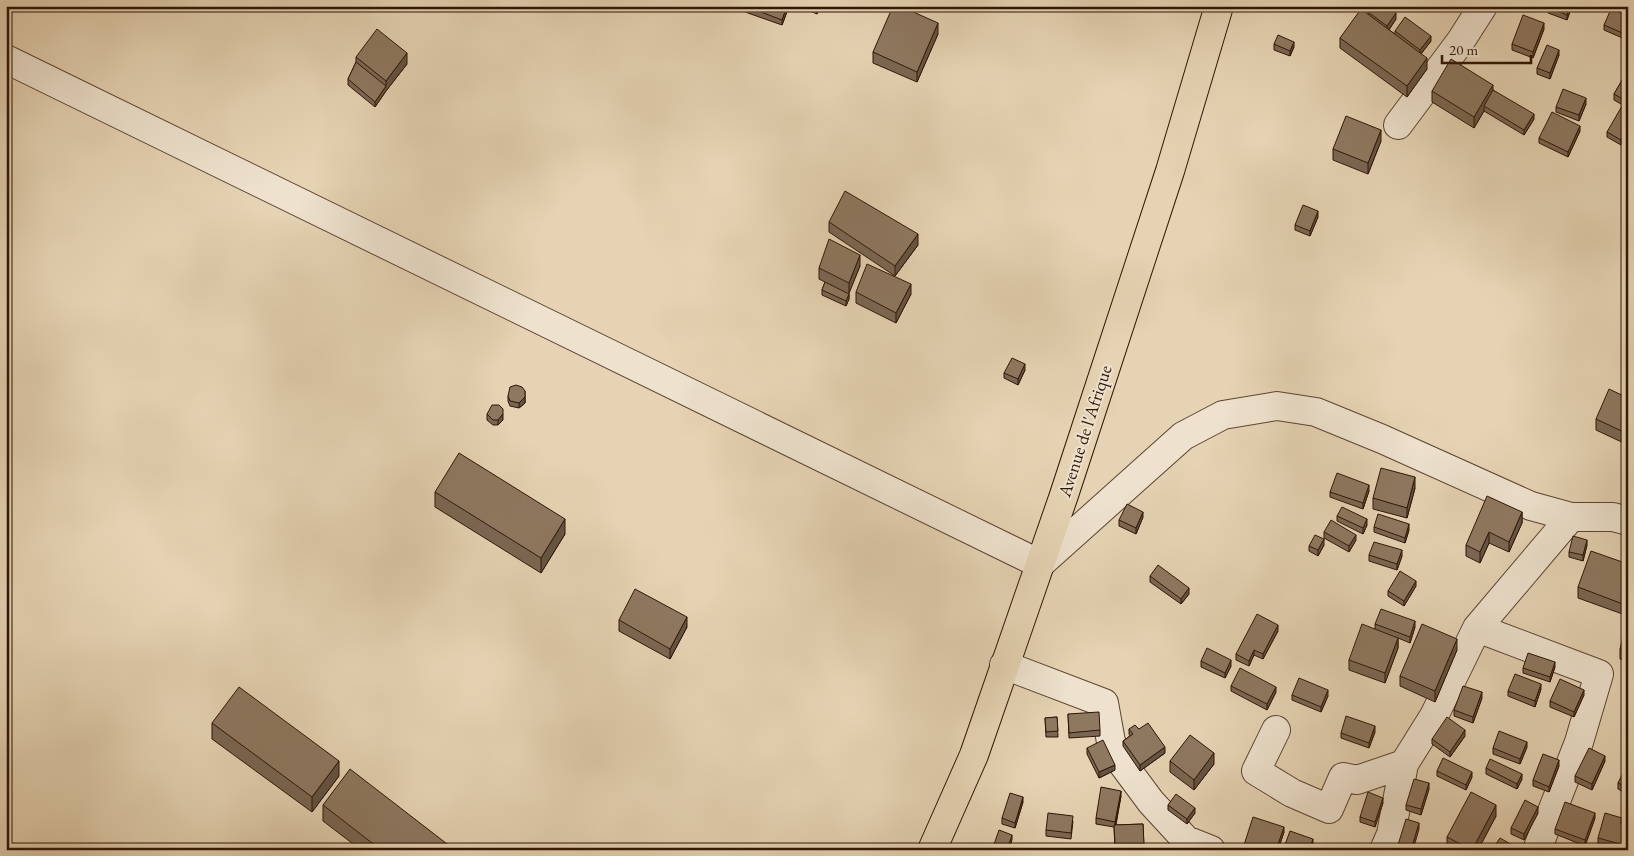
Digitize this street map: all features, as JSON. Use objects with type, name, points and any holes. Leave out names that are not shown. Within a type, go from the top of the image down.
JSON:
[{"type":"main road","name":"Avenue de l'Afrique","points":[[932,850],[974,755],[1040,564],[1170,171],[1219,6]]},
{"type":"street","points":[[1398,126],[1460,42],[1483,6]]},
{"type":"street","points":[[6,59],[1040,564],[1183,436],[1223,415],[1277,406],[1316,412],[1382,439],[1531,506],[1571,517],[1613,518],[1628,521]]},
{"type":"street","points":[[1384,850],[1391,834],[1404,764],[1434,716],[1477,628],[1571,517]]},
{"type":"street","points":[[1477,628],[1599,674],[1579,742],[1536,850]]},
{"type":"street","points":[[1004,665],[1104,703],[1111,742],[1122,763],[1151,802],[1186,840],[1211,850]]},
{"type":"street","points":[[1276,730],[1256,771],[1292,793],[1329,809],[1343,778],[1357,780],[1404,764]]},
{"type":"building","points":[[745,6],[787,6],[782,20]]},
{"type":"building","points":[[893,6],[900,6],[938,23],[917,72],[873,52]]},
{"type":"building","points":[[1372,6],[1386,6],[1396,13],[1387,26],[1368,12]]},
{"type":"building","points":[[1548,6],[1570,6],[1567,15]]},
{"type":"building","points":[[1361,9],[1427,58],[1407,86],[1340,38]]},
{"type":"building","points":[[1611,9],[1628,16],[1627,35],[1604,25]]},
{"type":"building","points":[[1523,15],[1544,23],[1533,52],[1512,44]]},
{"type":"building","points":[[1405,17],[1431,36],[1420,50],[1395,31]]},
{"type":"building","points":[[377,29],[407,53],[386,81],[356,57]]},
{"type":"building","points":[[1278,35],[1294,42],[1290,51],[1274,44]]},
{"type":"building","points":[[1547,45],[1559,50],[1550,73],[1537,68]]},
{"type":"building","points":[[1451,59],[1493,85],[1474,117],[1432,91]]},
{"type":"building","points":[[356,62],[386,86],[375,102],[348,79]]},
{"type":"building","points":[[1628,70],[1628,102],[1614,94]]},
{"type":"building","points":[[1563,89],[1586,98],[1579,115],[1556,107]]},
{"type":"building","points":[[1493,90],[1534,114],[1524,130],[1484,106]]},
{"type":"building","points":[[1622,106],[1628,110],[1628,129],[1621,140],[1607,132]]},
{"type":"building","points":[[1552,112],[1580,126],[1568,152],[1539,138]]},
{"type":"building","points":[[1346,116],[1381,130],[1368,163],[1333,149]]},
{"type":"building","points":[[845,191],[918,234],[895,266],[829,222]]},
{"type":"building","points":[[1303,205],[1318,211],[1310,231],[1295,225]]},
{"type":"building","points":[[829,239],[860,255],[849,283],[819,268]]},
{"type":"building","points":[[867,264],[911,284],[896,313],[856,292]]},
{"type":"building","points":[[825,282],[849,294],[846,301],[822,290]]},
{"type":"building","points":[[1012,358],[1025,364],[1018,379],[1004,373]]},
{"type":"building","points":[[516,385],[522,387],[525,391],[525,397],[519,403],[510,401],[508,396],[510,387]]},
{"type":"building","points":[[1609,389],[1628,398],[1628,434],[1596,419]]},
{"type":"building","points":[[492,405],[499,405],[503,409],[503,414],[498,420],[493,420],[487,414]]},
{"type":"building","points":[[459,453],[565,519],[541,558],[435,492]]},
{"type":"building","points":[[1381,468],[1415,477],[1407,508],[1373,498]]},
{"type":"building","points":[[1337,473],[1369,485],[1363,503],[1330,492]]},
{"type":"building","points":[[1487,496],[1522,512],[1509,542],[1489,532],[1480,552],[1466,545]]},
{"type":"building","points":[[1127,504],[1143,512],[1136,528],[1119,520]]},
{"type":"building","points":[[1342,507],[1367,519],[1363,528],[1337,516]]},
{"type":"building","points":[[1378,514],[1409,524],[1405,538],[1374,527]]},
{"type":"building","points":[[1331,520],[1356,535],[1349,546],[1324,532]]},
{"type":"building","points":[[1315,535],[1324,539],[1318,550],[1309,546]]},
{"type":"building","points":[[1573,536],[1587,540],[1583,555],[1569,552]]},
{"type":"building","points":[[1374,542],[1402,550],[1397,564],[1369,555]]},
{"type":"building","points":[[1591,551],[1628,564],[1628,606],[1578,587]]},
{"type":"building","points":[[1158,565],[1189,588],[1181,599],[1150,576]]},
{"type":"building","points":[[1400,571],[1416,581],[1404,601],[1388,591]]},
{"type":"building","points":[[635,589],[687,617],[670,649],[619,620]]},
{"type":"building","points":[[1381,609],[1415,621],[1410,637],[1375,624]]},
{"type":"building","points":[[1257,614],[1278,625],[1263,654],[1254,650],[1249,661],[1236,654]]},
{"type":"building","points":[[1362,624],[1398,638],[1385,673],[1349,660]]},
{"type":"building","points":[[1422,624],[1457,639],[1435,691],[1400,676]]},
{"type":"building","points":[[1623,637],[1628,638],[1628,651],[1620,649]]},
{"type":"building","points":[[1207,648],[1231,660],[1225,673],[1201,661]]},
{"type":"building","points":[[1528,653],[1555,662],[1550,677],[1523,668]]},
{"type":"building","points":[[1240,668],[1276,687],[1267,704],[1231,686]]},
{"type":"building","points":[[1515,674],[1541,684],[1535,701],[1508,691]]},
{"type":"building","points":[[1299,678],[1328,690],[1321,707],[1292,695]]},
{"type":"building","points":[[1560,679],[1584,690],[1574,712],[1550,701]]},
{"type":"building","points":[[1463,686],[1482,692],[1473,717],[1454,710]]},
{"type":"building","points":[[239,687],[339,761],[312,797],[212,723]]},
{"type":"building","points":[[1099,712],[1100,730],[1069,733],[1068,714]]},
{"type":"building","points":[[1346,716],[1375,726],[1369,743],[1341,733]]},
{"type":"building","points":[[1057,717],[1058,731],[1046,732],[1045,718]]},
{"type":"building","points":[[1447,717],[1465,730],[1450,752],[1432,739]]},
{"type":"building","points":[[1148,723],[1165,747],[1140,765],[1123,741],[1133,734],[1129,729],[1135,725],[1139,729]]},
{"type":"building","points":[[1499,731],[1527,742],[1520,759],[1493,748]]},
{"type":"building","points":[[1190,735],[1214,753],[1194,780],[1170,761]]},
{"type":"building","points":[[1103,740],[1115,765],[1099,772],[1087,748]]},
{"type":"building","points":[[1589,748],[1605,756],[1592,784],[1575,776]]},
{"type":"building","points":[[1543,754],[1559,760],[1549,787],[1533,780]]},
{"type":"building","points":[[1443,758],[1472,772],[1466,785],[1437,771]]},
{"type":"building","points":[[1490,759],[1522,774],[1517,784],[1486,768]]},
{"type":"building","points":[[350,769],[451,847],[449,850],[381,850],[323,805]]},
{"type":"building","points":[[1625,769],[1628,770],[1628,788],[1618,783]]},
{"type":"building","points":[[1414,779],[1429,783],[1421,809],[1406,805]]},
{"type":"building","points":[[1101,787],[1121,791],[1115,822],[1096,818]]},
{"type":"building","points":[[1368,792],[1383,798],[1375,822],[1360,817]]},
{"type":"building","points":[[1471,792],[1496,805],[1472,850],[1447,837]]},
{"type":"building","points":[[1010,793],[1023,797],[1015,823],[1002,818]]},
{"type":"building","points":[[1176,794],[1195,808],[1187,819],[1168,805]]},
{"type":"building","points":[[1525,800],[1538,807],[1524,834],[1511,828]]},
{"type":"building","points":[[1565,802],[1595,813],[1585,840],[1555,829]]},
{"type":"building","points":[[1048,813],[1073,816],[1071,833],[1046,830]]},
{"type":"building","points":[[1605,813],[1622,818],[1621,824],[1628,826],[1628,846],[1598,838]]},
{"type":"building","points":[[1253,817],[1284,827],[1276,850],[1258,850],[1244,845]]},
{"type":"building","points":[[1406,819],[1419,823],[1411,850],[1397,848]]},
{"type":"building","points":[[1143,824],[1144,844],[1115,844],[1114,825]]},
{"type":"building","points":[[999,830],[1012,835],[1007,850],[992,850]]},
{"type":"building","points":[[1290,831],[1313,839],[1309,850],[1283,850]]},
{"type":"building","points":[[1500,838],[1514,846],[1512,850],[1492,850]]}]
